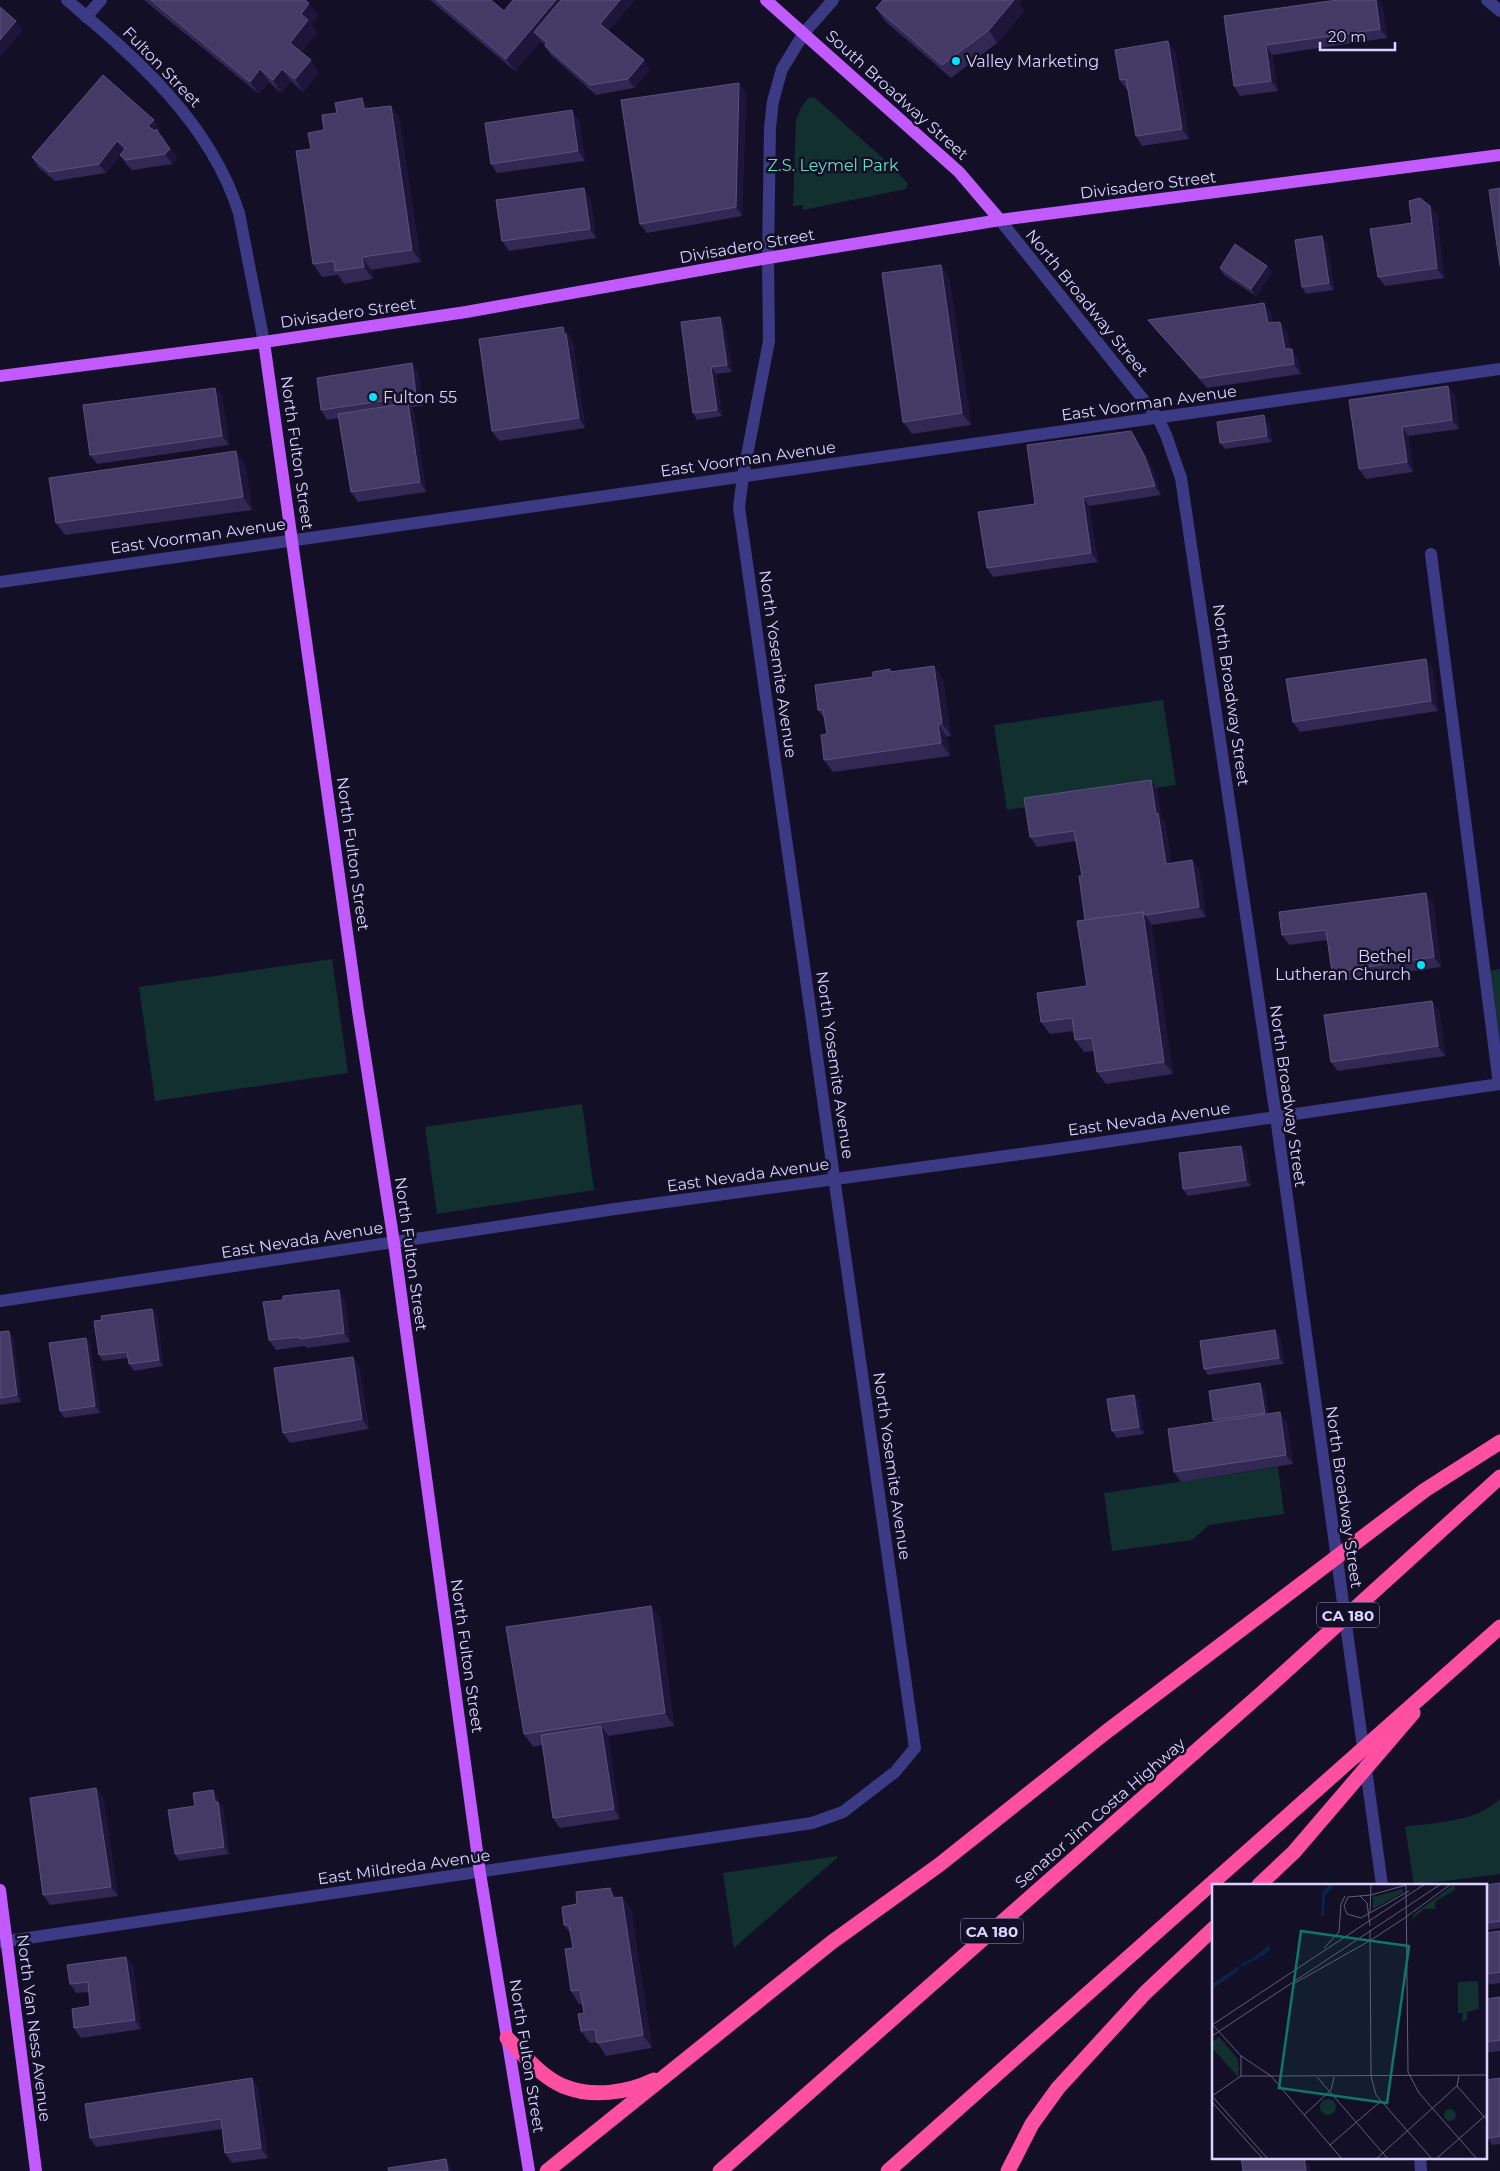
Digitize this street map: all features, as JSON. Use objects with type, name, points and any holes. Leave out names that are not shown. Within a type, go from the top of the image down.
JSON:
[{"type":"highway","points":[[547,2171],[832,1942],[939,1865],[1106,1732],[1425,1490],[1500,1442]]},
{"type":"highway","name":"Senator Jim Costa Highway","points":[[720,2171],[1264,1691],[1500,1477]]},
{"type":"highway","points":[[888,2171],[1287,1814],[1500,1627]]},
{"type":"highway","points":[[1261,1884],[1294,1852],[1448,1673]]},
{"type":"highway","points":[[1008,2171],[1032,2124],[1058,2088],[1145,1993],[1212,1930]]},
{"type":"highway","points":[[507,2038],[538,2070],[563,2087],[601,2094],[622,2091],[645,2084],[672,2072]]},
{"type":"main road","name":"South Broadway Street","points":[[766,0],[959,172],[1000,220]]},
{"type":"main road","name":"Divisadero Street","points":[[0,376],[264,342],[466,312],[768,258],[1000,220],[1500,155]]},
{"type":"main road","name":"North Fulton Street","points":[[264,342],[358,1011],[394,1243],[480,1873],[529,2171]]},
{"type":"main road","name":"North Van Ness Avenue","points":[[0,1890],[4,1942],[36,2171]]},
{"type":"street","name":"Fulton Street","points":[[67,0],[167,92],[194,124],[215,155],[233,192],[240,213],[264,342]]},
{"type":"street","points":[[86,17],[101,0]]},
{"type":"street","name":"North Yosemite Avenue","points":[[812,1824],[843,1812],[895,1772],[915,1748],[740,519],[742,476],[769,341],[770,128],[773,101],[778,76],[804,33],[833,0]]},
{"type":"street","points":[[1487,0],[1500,11]]},
{"type":"street","name":"North Broadway Street","points":[[1000,220],[1158,418],[1176,460],[1186,498],[1276,1117],[1382,1884]]},
{"type":"street","name":"East Voorman Avenue","points":[[0,582],[1500,369]]},
{"type":"street","points":[[1430,554],[1500,1084]]},
{"type":"street","name":"East Nevada Avenue","points":[[0,1301],[615,1209],[835,1180],[1500,1084]]},
{"type":"street","name":"East Mildreda Avenue","points":[[4,1942],[812,1824]]},
{"type":"street","points":[[1420,2158],[1422,2171]]},
{"type":"green space","name":"Z.S. Leymel Park","points":[[814,97],[894,168],[908,184],[906,189],[803,210],[803,205],[793,206],[796,120],[802,106],[808,99]]},
{"type":"green space","points":[[1163,700],[1176,785],[1007,810],[994,725]]},
{"type":"green space","points":[[332,959],[348,1073],[155,1101],[139,987]]},
{"type":"green space","points":[[1500,969],[1500,1057],[1483,972]]},
{"type":"green space","points":[[582,1104],[594,1190],[437,1214],[425,1127]]},
{"type":"green space","points":[[1278,1467],[1284,1514],[1209,1525],[1192,1540],[1112,1551],[1104,1493]]},
{"type":"green space","points":[[1500,1799],[1500,1874],[1414,1884],[1405,1827],[1468,1817],[1490,1807]]},
{"type":"green space","points":[[837,1856],[837,1858],[734,1948],[723,1873]]},
{"type":"building","points":[[151,0],[305,0],[309,3],[301,14],[308,20],[290,43],[311,60],[295,79],[282,69],[273,80],[260,69],[250,82]]},
{"type":"building","points":[[436,0],[491,0],[504,11],[513,0],[556,0],[506,59]]},
{"type":"building","points":[[561,0],[620,0],[600,24],[644,60],[628,79],[590,85],[545,46],[547,42],[534,32]]},
{"type":"building","points":[[883,0],[1014,0],[989,30],[942,65],[876,8]]},
{"type":"building","points":[[1337,0],[1376,0],[1380,29],[1266,45],[1271,81],[1234,86],[1224,16]]},
{"type":"building","points":[[0,7],[16,21],[0,40]]},
{"type":"building","points":[[1168,41],[1182,129],[1136,136],[1126,79],[1120,80],[1115,50]]},
{"type":"building","points":[[103,75],[154,120],[148,126],[155,131],[156,129],[170,149],[165,154],[126,160],[120,155],[126,148],[117,141],[99,164],[49,172],[32,157]]},
{"type":"building","points":[[739,83],[736,207],[640,224],[621,100]]},
{"type":"building","points":[[362,98],[364,109],[391,106],[412,250],[362,257],[364,267],[335,271],[334,261],[313,264],[296,151],[311,149],[308,133],[324,130],[322,115],[337,113],[335,103]]},
{"type":"building","points":[[572,110],[578,151],[491,164],[485,123]]},
{"type":"building","points":[[584,188],[590,229],[502,241],[496,200]]},
{"type":"building","points":[[1500,188],[1500,266],[1489,190]]},
{"type":"building","points":[[1420,198],[1430,206],[1437,268],[1378,277],[1370,229],[1412,223],[1409,201]]},
{"type":"building","points":[[1322,236],[1329,283],[1302,287],[1295,240]]},
{"type":"building","points":[[1235,244],[1267,266],[1251,289],[1220,268]]},
{"type":"building","points":[[941,265],[962,413],[903,422],[882,273]]},
{"type":"building","points":[[1264,303],[1268,323],[1280,322],[1285,349],[1292,349],[1294,364],[1200,378],[1148,320]]},
{"type":"building","points":[[720,317],[727,365],[711,367],[717,410],[693,413],[681,322]]},
{"type":"building","points":[[563,327],[564,334],[566,334],[579,418],[492,431],[479,339]]},
{"type":"building","name":"Fulton 55","points":[[412,363],[416,396],[321,410],[317,378]]},
{"type":"building","points":[[1448,386],[1452,420],[1402,427],[1407,462],[1359,469],[1349,400]]},
{"type":"building","points":[[215,388],[222,436],[90,455],[83,405]]},
{"type":"building","points":[[408,403],[420,482],[351,492],[338,414]]},
{"type":"building","points":[[1264,415],[1267,436],[1220,443],[1217,422]]},
{"type":"building","points":[[1131,431],[1145,457],[1155,486],[1083,497],[1091,553],[987,568],[978,512],[1035,504],[1027,445]]},
{"type":"building","points":[[236,451],[243,497],[56,523],[49,478]]},
{"type":"building","points":[[1426,659],[1431,701],[1293,722],[1286,679]]},
{"type":"building","points":[[934,666],[942,723],[938,724],[941,743],[824,760],[821,735],[827,734],[823,710],[818,710],[815,685],[873,677],[873,672],[890,669],[890,672]]},
{"type":"building","points":[[1151,780],[1166,864],[1192,860],[1199,907],[1145,915],[1143,912],[1085,920],[1079,876],[1082,876],[1074,831],[1030,837],[1024,798]]},
{"type":"building","points":[[1426,893],[1434,957],[1332,972],[1326,930],[1282,935],[1279,912]]},
{"type":"building","points":[[1143,912],[1164,1062],[1097,1072],[1092,1038],[1075,1040],[1072,1018],[1041,1022],[1037,993],[1087,986],[1077,921]]},
{"type":"building","points":[[1432,1001],[1438,1046],[1331,1062],[1324,1015]]},
{"type":"building","points":[[1241,1146],[1246,1180],[1183,1189],[1179,1153]]},
{"type":"building","points":[[339,1290],[344,1333],[300,1339],[299,1337],[269,1340],[263,1302],[283,1300],[283,1296]]},
{"type":"building","points":[[152,1309],[159,1360],[129,1364],[127,1352],[99,1355],[94,1321],[102,1320],[101,1316]]},
{"type":"building","points":[[1275,1330],[1279,1358],[1204,1369],[1200,1341]]},
{"type":"building","points":[[9,1331],[17,1395],[0,1398],[0,1332]]},
{"type":"building","points":[[86,1338],[95,1406],[60,1411],[49,1343]]},
{"type":"building","points":[[353,1357],[362,1419],[283,1433],[274,1368]]},
{"type":"building","points":[[1260,1383],[1265,1413],[1213,1420],[1209,1391]]},
{"type":"building","points":[[1134,1395],[1139,1427],[1112,1431],[1107,1399]]},
{"type":"building","points":[[1280,1412],[1286,1455],[1174,1472],[1168,1429]]},
{"type":"building","points":[[651,1606],[665,1713],[524,1734],[506,1627]]},
{"type":"building","points":[[601,1726],[614,1809],[553,1818],[541,1735]]},
{"type":"building","points":[[96,1788],[111,1887],[43,1895],[30,1798]]},
{"type":"building","points":[[213,1790],[215,1802],[218,1802],[224,1847],[175,1854],[168,1810],[195,1806],[193,1793]]},
{"type":"building","points":[[1500,1883],[1500,1921],[1488,1923],[1488,1885]]},
{"type":"building","points":[[610,1888],[613,1898],[622,1897],[643,2035],[597,2043],[595,2029],[581,2031],[578,2014],[584,2013],[580,1990],[571,1991],[565,1949],[573,1948],[569,1925],[564,1925],[562,1907],[577,1904],[576,1892]]},
{"type":"building","points":[[1500,1931],[1500,1972],[1488,1974],[1488,1933]]},
{"type":"building","points":[[126,1957],[135,2020],[74,2028],[72,2009],[90,2006],[88,1982],[70,1984],[67,1965]]},
{"type":"building","points":[[1500,1997],[1500,2040],[1488,2042],[1488,1999]]},
{"type":"building","points":[[252,2078],[261,2148],[225,2153],[221,2119],[90,2138],[85,2104]]},
{"type":"building","points":[[1500,2078],[1500,2136],[1488,2138],[1488,2080]]},
{"type":"building","points":[[1241,2158],[1304,2158],[1306,2171],[1243,2171]]},
{"type":"building","points":[[446,2159],[448,2171],[389,2171],[388,2168]]},
{"type":"place","name":"Valley Marketing","points":[[956,61]]},
{"type":"place","name":"Fulton 55","points":[[373,397]]},
{"type":"place","name":"Bethel Lutheran Church","points":[[1421,965]]}]
